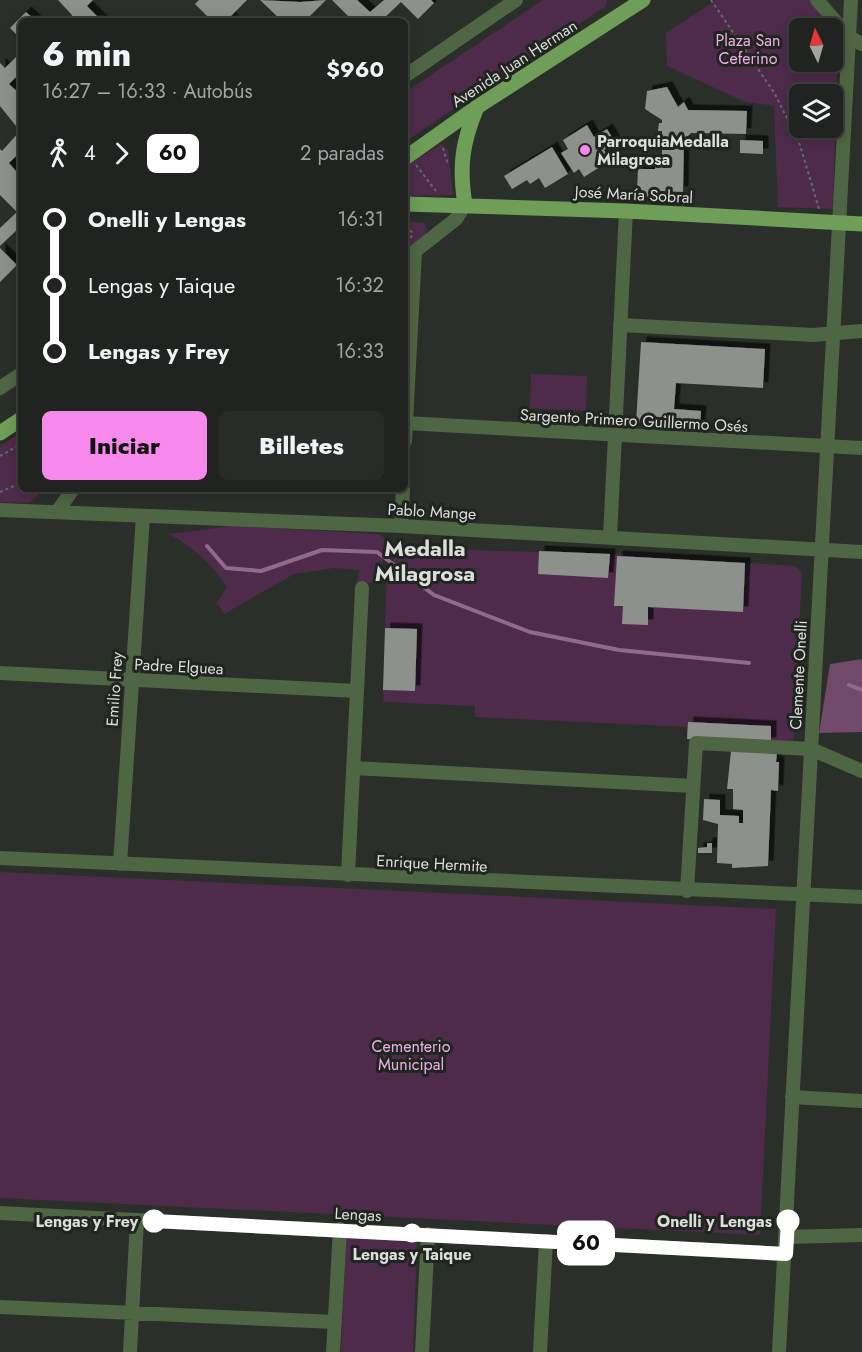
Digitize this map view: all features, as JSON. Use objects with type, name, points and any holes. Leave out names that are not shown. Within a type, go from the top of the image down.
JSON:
[{"type":"main road","name":"Avenida Juan Herman","points":[[408,156],[626,5],[644,0]]},
{"type":"main road","points":[[465,205],[461,159],[465,135],[477,107]]},
{"type":"main road","name":"José María Sobral","points":[[408,204],[626,211],[862,224]]},
{"type":"main road","points":[[0,433],[18,421]]},
{"type":"street","points":[[408,73],[516,0]]},
{"type":"street","points":[[817,0],[856,40]]},
{"type":"street","name":"Clemente Onelli","points":[[779,1352],[787,1237],[792,1097],[820,550],[828,447],[832,333],[856,40],[851,0]]},
{"type":"street","points":[[408,295],[409,252],[456,219],[465,205]]},
{"type":"street","points":[[610,537],[626,211]]},
{"type":"street","points":[[620,325],[813,335],[862,331]]},
{"type":"street","points":[[0,388],[18,376]]},
{"type":"street","name":"Sargento Primero Guillermo Osés","points":[[408,423],[862,448]]},
{"type":"street","points":[[57,512],[71,492]]},
{"type":"street","points":[[401,526],[402,492]]},
{"type":"street","name":"Pablo Mange","points":[[0,510],[401,526],[862,552]]},
{"type":"street","name":"Emilio Frey","points":[[120,864],[143,516]]},
{"type":"street","points":[[348,876],[362,588]]},
{"type":"street","name":"Padre Elguea","points":[[0,673],[357,691]]},
{"type":"street","points":[[687,891],[696,743],[811,748],[862,771]]},
{"type":"street","points":[[353,768],[693,786]]},
{"type":"street","name":"Enrique Hermite","points":[[0,858],[348,876],[862,897]]},
{"type":"street","points":[[792,1097],[862,1101]]},
{"type":"street","name":"Lengas","points":[[0,1213],[786,1254]]},
{"type":"street","points":[[130,1352],[137,1220]]},
{"type":"street","points":[[333,1352],[340,1229]]},
{"type":"street","points":[[422,1352],[428,1234]]},
{"type":"street","points":[[787,1237],[862,1235]]},
{"type":"street","points":[[540,1352],[546,1241]]},
{"type":"street","points":[[0,1308],[335,1322]]},
{"type":"path","points":[[711,0],[775,94],[800,145],[824,222]]},
{"type":"path","points":[[438,147],[446,150],[449,171]]},
{"type":"path","points":[[422,158],[415,163],[438,194],[427,194]]},
{"type":"path","points":[[408,230],[412,232],[409,252]]},
{"type":"path","points":[[0,456],[18,446]]},
{"type":"path","points":[[0,492],[18,484]]},
{"type":"green space","points":[[543,0],[607,0],[606,6],[408,140],[408,90]]},
{"type":"green space","name":"Plaza San Ceferino","points":[[716,0],[810,0],[822,18],[789,18],[789,72],[837,72],[837,84],[789,84],[789,138],[835,138],[833,209],[778,207],[774,106],[743,101],[667,66],[666,33]]},
{"type":"green space","points":[[442,144],[448,150],[453,195],[408,196],[408,164]]},
{"type":"green space","points":[[408,221],[424,223],[427,230],[424,238],[408,249]]},
{"type":"green space","points":[[531,374],[587,376],[586,411],[530,408]]},
{"type":"green space","points":[[18,434],[18,492],[42,492],[29,503],[0,502],[0,446]]},
{"type":"green space","points":[[233,526],[379,534],[391,543],[372,582],[357,584],[359,570],[334,568],[294,574],[224,614],[217,603],[227,587],[201,557],[169,534]]},
{"type":"green space","points":[[399,548],[610,554],[796,566],[802,574],[793,744],[687,739],[687,727],[475,717],[475,706],[383,702],[387,569]]},
{"type":"green space","name":"Cementerio Municipal","points":[[0,872],[776,909],[760,1235],[0,1198]]},
{"type":"green space","points":[[346,1236],[417,1239],[413,1352],[341,1352]]},
{"type":"shaded area","points":[[862,659],[862,732],[819,733],[830,664]]},
{"type":"building","points":[[58,0],[93,0],[87,6],[99,18],[70,18],[72,15]]},
{"type":"building","points":[[199,0],[247,0],[231,18],[209,18],[195,4]]},
{"type":"building","points":[[260,0],[300,2],[326,0],[308,18],[279,18]]},
{"type":"building","points":[[332,0],[357,0],[370,12],[384,0],[431,0],[434,3],[418,19],[401,2],[384,18],[350,18]]},
{"type":"building","points":[[26,12],[33,18],[20,18]]},
{"type":"building","points":[[18,20],[18,36],[10,28]]},
{"type":"building","points":[[18,55],[18,75],[9,84],[18,92],[18,128],[0,106],[0,63],[5,68]]},
{"type":"building","points":[[667,87],[678,107],[684,102],[688,110],[747,111],[746,134],[691,133],[684,140],[683,192],[653,191],[653,197],[644,197],[644,191],[637,191],[638,169],[655,169],[655,160],[662,160],[662,131],[658,131],[662,120],[645,109],[647,91]]},
{"type":"building","points":[[587,125],[594,137],[607,129],[615,142],[604,150],[611,160],[584,177],[579,169],[574,173],[561,153],[568,149],[563,140]]},
{"type":"building","points":[[18,133],[18,154],[9,163],[18,174],[18,229],[0,246],[0,228],[17,212],[0,195],[0,149],[2,151]]},
{"type":"building","points":[[740,140],[763,141],[763,154],[740,153]]},
{"type":"building","points":[[552,147],[568,174],[545,188],[539,178],[530,184],[527,180],[512,189],[504,176]]},
{"type":"building","points":[[0,248],[17,265],[0,282]]},
{"type":"building","points":[[641,342],[765,349],[763,388],[676,383],[674,409],[701,411],[700,426],[636,423]]},
{"type":"building","points":[[539,551],[610,554],[608,578],[538,574]]},
{"type":"building","points":[[617,556],[745,563],[743,612],[648,607],[648,625],[622,624],[623,606],[614,606]]},
{"type":"building","points":[[385,628],[417,629],[415,691],[383,690]]},
{"type":"building","points":[[688,722],[771,726],[771,743],[687,739]]},
{"type":"building","points":[[731,751],[777,753],[778,791],[771,790],[768,866],[732,868],[732,864],[717,863],[718,824],[703,820],[704,799],[720,800],[720,815],[739,816],[739,823],[743,823],[743,810],[733,809],[733,789],[727,789]]},
{"type":"building","points":[[707,843],[712,843],[712,853],[698,853],[698,848],[707,847]]},
{"type":"waterway","points":[[207,546],[226,568],[261,571],[322,550],[377,552],[434,595],[530,632],[619,650],[749,663]]},
{"type":"waterway","points":[[849,685],[862,690]]},
{"type":"bus line","name":"60","points":[[154,1221],[786,1254],[788,1221]]},
{"type":"place","name":"ParroquiaMedalla Milagrosa","points":[[585,150]]},
{"type":"place","name":"Lengas y Frey","points":[[154,1221]]},
{"type":"place","name":"Onelli y Lengas","points":[[788,1221]]},
{"type":"place","name":"Lengas y Taique","points":[[412,1233]]},
{"type":"district","name":"Medalla Milagrosa","points":[[425,560]]}]
